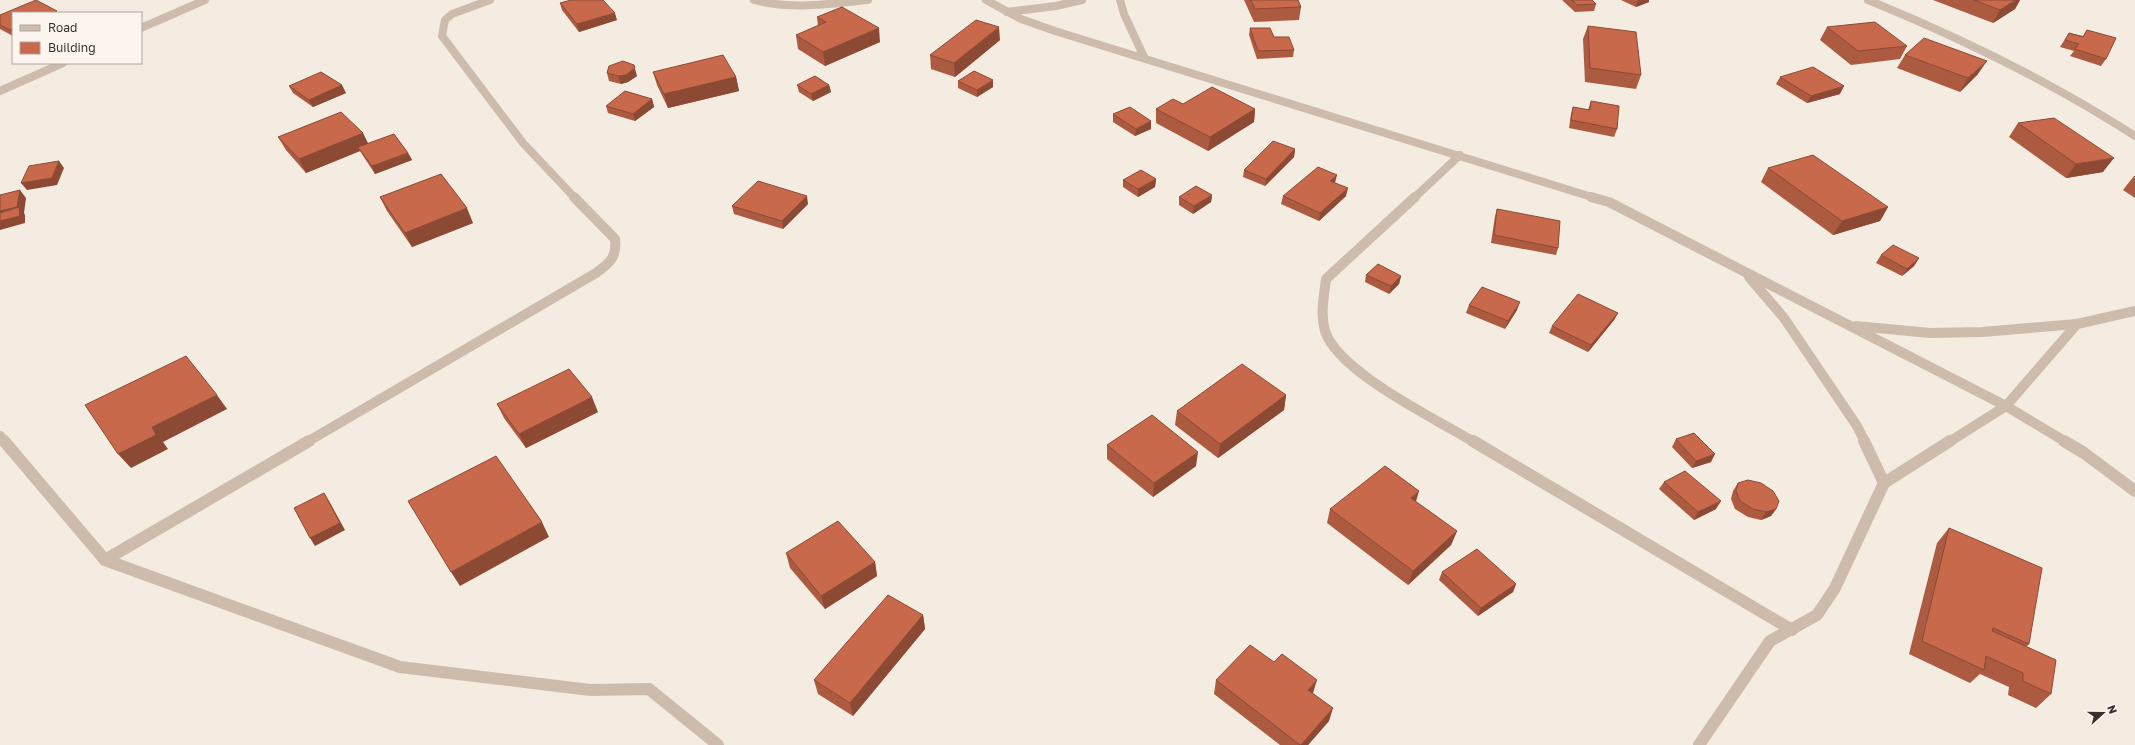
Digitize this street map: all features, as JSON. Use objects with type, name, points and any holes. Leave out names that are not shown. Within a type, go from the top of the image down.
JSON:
[{"type":"street","points":[[142,28],[205,0]]},
{"type":"street","points":[[105,560],[596,274],[613,260],[617,251],[615,239],[523,143],[442,36],[446,20],[452,14],[490,0]]},
{"type":"street","points":[[754,0],[769,5],[794,7],[868,0]]},
{"type":"street","points":[[986,0],[1007,12],[1055,31],[1144,57],[1609,202],[2006,406],[2084,453],[2135,491]]},
{"type":"street","points":[[1007,12],[1056,6],[1082,0]]},
{"type":"street","points":[[1120,0],[1124,14],[1144,57]]},
{"type":"street","points":[[1868,0],[1974,44],[2034,74],[2090,106],[2135,136]]},
{"type":"street","points":[[0,91],[61,64]]},
{"type":"street","points":[[1460,155],[1326,279],[1322,306],[1323,319],[1332,345],[1348,364],[1410,404],[1792,630]]},
{"type":"street","points":[[1745,272],[1784,318],[1857,426],[1884,483]]},
{"type":"street","points":[[1849,326],[1930,333],[1982,332],[2077,324],[2135,311]]},
{"type":"street","points":[[1699,745],[1770,641],[1817,615],[1834,588],[1884,483],[2006,406],[2077,324]]},
{"type":"street","points":[[0,436],[105,560],[400,667],[590,690],[615,691],[649,689],[718,745]]},
{"type":"building","points":[[36,0],[57,11],[12,12],[12,29],[10,30],[0,25],[0,15]]},
{"type":"building","points":[[571,0],[603,0],[615,13],[577,24],[560,3]]},
{"type":"building","points":[[1251,0],[1298,0],[1301,7],[1255,9]]},
{"type":"building","points":[[1572,0],[1592,0],[1596,4],[1577,5]]},
{"type":"building","points":[[1974,0],[2016,0],[2000,10]]},
{"type":"building","points":[[842,7],[879,28],[823,52],[796,35],[826,22],[817,17]]},
{"type":"building","points":[[976,20],[999,27],[954,63],[930,55]]},
{"type":"building","points":[[1875,22],[1907,46],[1858,51],[1827,27]]},
{"type":"building","points":[[1588,26],[1636,32],[1641,75],[1590,68]]},
{"type":"building","points":[[1250,28],[1270,28],[1274,37],[1289,37],[1294,50],[1258,51]]},
{"type":"building","points":[[2087,30],[2116,38],[2106,59],[2075,49],[2079,44],[2065,40],[2069,33],[2083,37]]},
{"type":"building","points":[[1924,38],[1987,61],[1968,78],[1905,55]]},
{"type":"building","points":[[723,55],[736,77],[664,94],[653,72]]},
{"type":"building","points":[[623,61],[634,65],[635,68],[626,75],[618,76],[607,73],[609,66]]},
{"type":"building","points":[[1813,67],[1844,86],[1811,96],[1780,77]]},
{"type":"building","points":[[974,71],[993,80],[977,90],[958,81]]},
{"type":"building","points":[[321,72],[342,85],[309,100],[289,86]]},
{"type":"building","points":[[815,76],[829,85],[811,94],[797,85]]},
{"type":"building","points":[[1212,87],[1255,109],[1210,137],[1156,109],[1173,99],[1183,104]]},
{"type":"building","points":[[625,91],[652,99],[633,114],[606,106]]},
{"type":"building","points":[[1591,101],[1619,106],[1617,129],[1571,120],[1573,107],[1590,110]]},
{"type":"building","points":[[1130,107],[1151,121],[1136,129],[1113,114]]},
{"type":"building","points":[[341,112],[363,133],[299,159],[278,137]]},
{"type":"building","points":[[2054,118],[2114,158],[2076,164],[2018,123]]},
{"type":"building","points":[[394,134],[408,153],[372,166],[358,147]]},
{"type":"building","points":[[1273,141],[1295,149],[1266,179],[1244,170]]},
{"type":"building","points":[[1813,155],[1888,207],[1842,221],[1768,168]]},
{"type":"building","points":[[59,161],[52,178],[21,183],[29,166]]},
{"type":"building","points":[[1318,167],[1337,175],[1330,181],[1348,188],[1320,213],[1283,196]]},
{"type":"building","points":[[1141,170],[1156,179],[1138,189],[1123,180]]},
{"type":"building","points":[[441,174],[467,208],[405,233],[380,197]]},
{"type":"building","points":[[758,181],[807,196],[782,221],[732,206]]},
{"type":"building","points":[[1196,186],[1212,195],[1194,206],[1179,197]]},
{"type":"building","points":[[20,190],[17,207],[0,211],[0,195]]},
{"type":"building","points":[[19,207],[20,216],[0,221],[0,213]]},
{"type":"building","points":[[1497,209],[1560,221],[1558,248],[1494,235]]},
{"type":"building","points":[[1893,245],[1919,258],[1907,269],[1881,255]]},
{"type":"building","points":[[1378,264],[1401,276],[1391,286],[1366,275]]},
{"type":"building","points":[[1482,287],[1520,302],[1508,321],[1469,305]]},
{"type":"building","points":[[1578,294],[1618,313],[1591,345],[1552,326]]},
{"type":"building","points":[[186,356],[217,395],[152,427],[156,435],[118,454],[85,405]]},
{"type":"building","points":[[1242,364],[1286,395],[1220,444],[1177,411]]},
{"type":"building","points":[[569,369],[592,397],[519,434],[497,404]]},
{"type":"building","points":[[1152,415],[1198,452],[1154,483],[1107,445]]},
{"type":"building","points":[[1694,433],[1715,454],[1696,461],[1676,439]]},
{"type":"building","points":[[496,456],[542,522],[451,572],[408,501]]},
{"type":"building","points":[[1385,466],[1419,491],[1411,498],[1457,531],[1413,571],[1330,509]]},
{"type":"building","points":[[1685,471],[1721,501],[1698,512],[1664,482]]},
{"type":"building","points":[[1748,480],[1761,483],[1773,491],[1779,501],[1776,509],[1766,512],[1753,509],[1740,501],[1736,491],[1738,483]]},
{"type":"building","points":[[324,493],[340,523],[310,538],[294,508]]},
{"type":"building","points":[[838,521],[875,562],[821,596],[786,553]]},
{"type":"building","points":[[1949,528],[2042,568],[2029,644],[1993,628],[1992,631],[2056,660],[2051,694],[2023,681],[2023,673],[1986,656],[1984,670],[1922,641]]},
{"type":"building","points":[[1477,549],[1516,584],[1481,608],[1442,572]]},
{"type":"building","points":[[888,595],[923,615],[850,703],[814,680]]},
{"type":"building","points":[[1250,645],[1274,662],[1282,654],[1317,680],[1308,690],[1333,708],[1301,745],[1216,680]]}]
